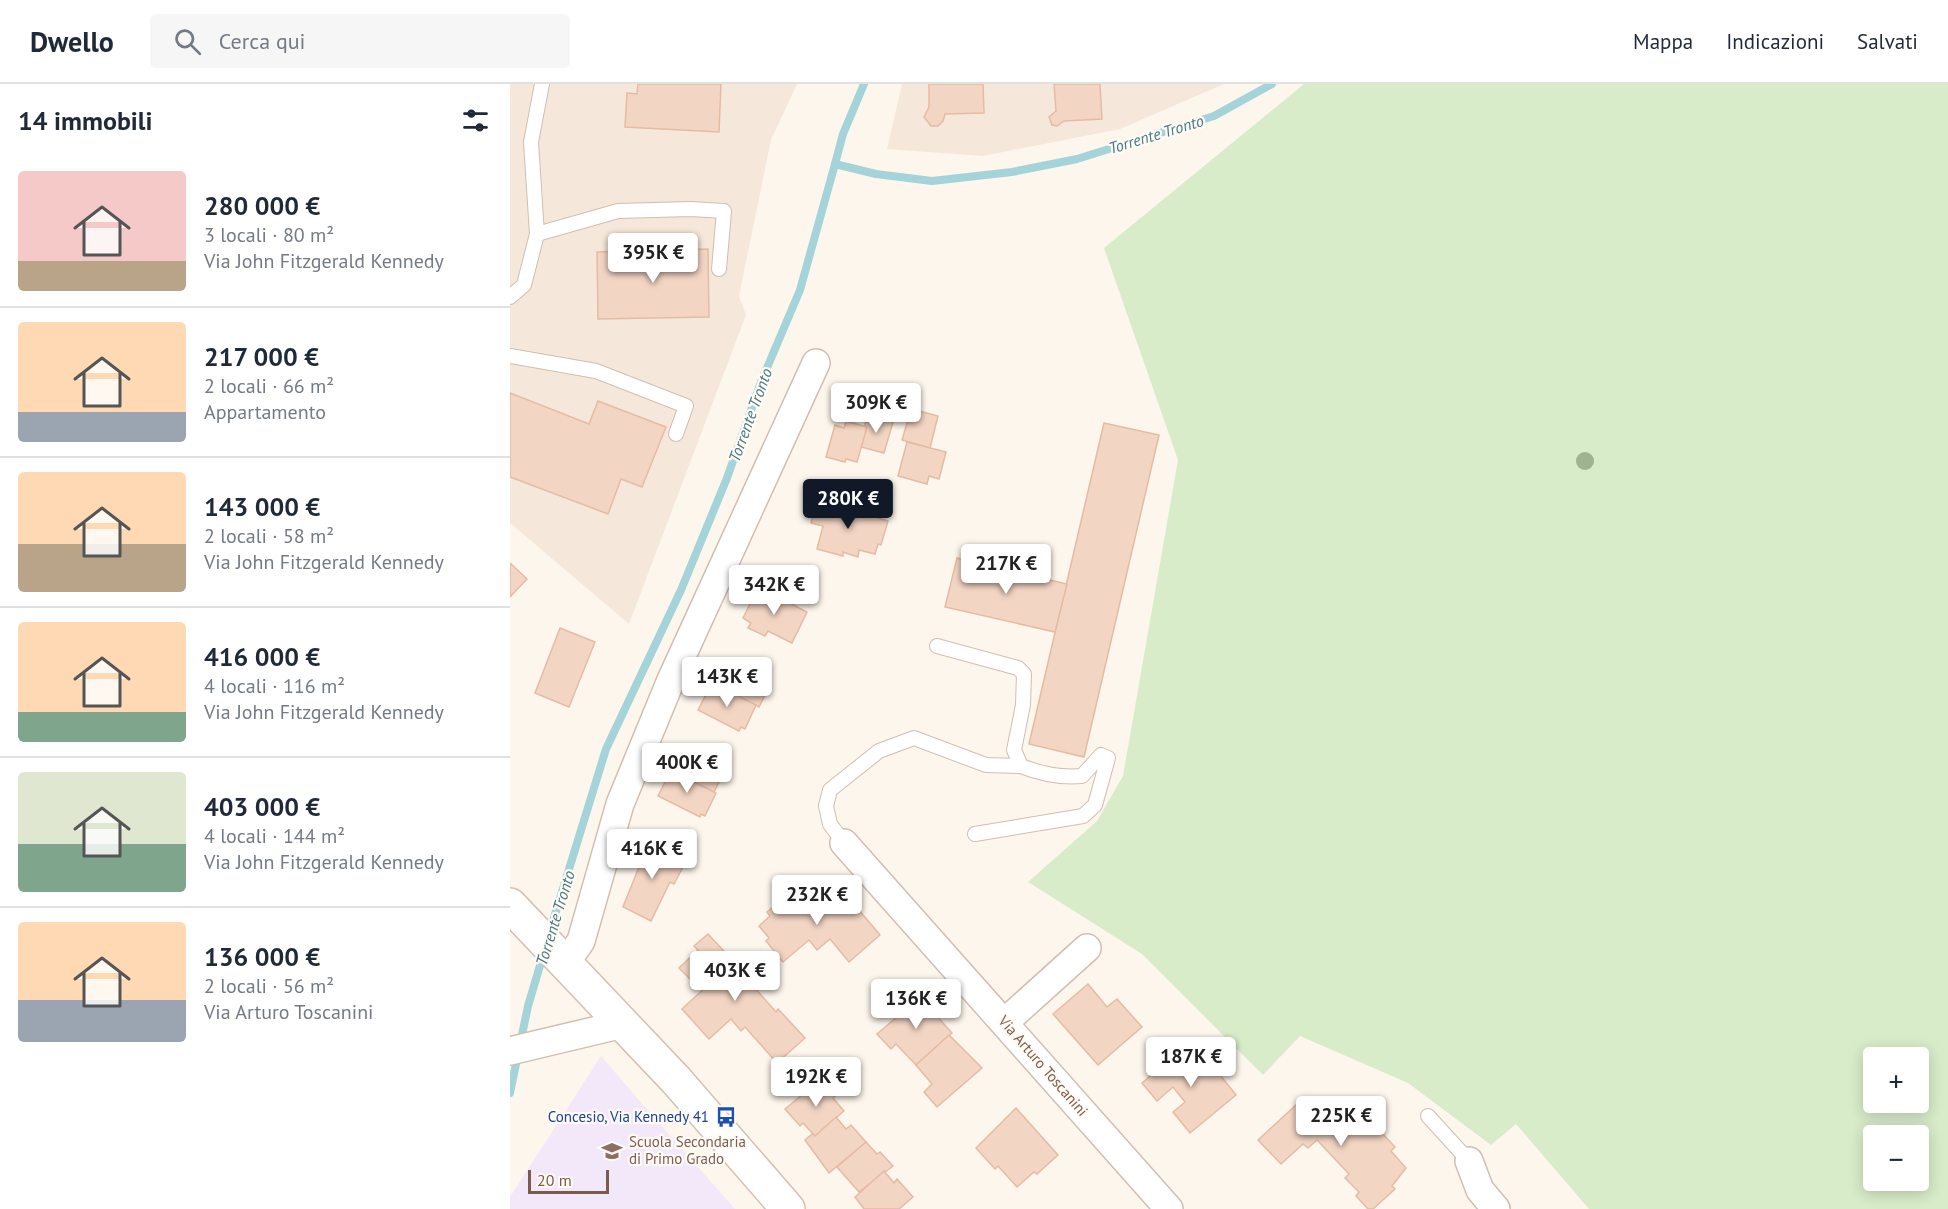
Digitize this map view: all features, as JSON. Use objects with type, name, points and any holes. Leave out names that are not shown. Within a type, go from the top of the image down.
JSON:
[{"type":"street","points":[[562,962],[581,941],[620,804],[645,742],[816,363]]},
{"type":"street","name":"Via Arturo Toscanini","points":[[844,843],[1169,1209]]},
{"type":"street","points":[[519,915],[676,1080],[788,1209]]},
{"type":"street","points":[[1005,1022],[1087,948]]},
{"type":"street","points":[[510,1052],[623,1024]]},
{"type":"street","points":[[1469,1161],[1480,1190],[1496,1209]]},
{"type":"lane","points":[[510,297],[524,285],[537,234],[531,142],[542,84]]},
{"type":"lane","points":[[537,234],[618,211],[691,209],[724,211],[719,269]]},
{"type":"lane","points":[[510,356],[596,371],[686,406],[675,434]]},
{"type":"lane","points":[[937,646],[1009,665],[1018,668],[1024,674],[1023,705],[1014,750],[1021,766]]},
{"type":"lane","points":[[844,843],[830,824],[826,806],[830,790],[879,751],[914,738],[986,765],[1021,766],[1064,777],[1082,776],[1101,755],[1108,758],[1095,805],[1083,816],[975,834]]},
{"type":"lane","points":[[1428,1116],[1469,1161]]},
{"type":"shaded area","points":[[510,84],[797,84],[771,140],[739,296],[746,315],[629,624],[510,523]]},
{"type":"shaded area","points":[[902,84],[1224,84],[1120,129],[983,156],[887,149]]},
{"type":"shaded area","name":"Scuola Secondaria di Primo Grado","points":[[601,1056],[735,1209],[510,1209],[510,1197]]},
{"type":"green space","points":[[1304,84],[1948,84],[1948,1209],[1589,1209],[1516,1124],[1491,1145],[1408,1083],[1300,1036],[1263,1075],[1142,954],[1028,882],[1097,821],[1123,776],[1178,460],[1104,248]]},
{"type":"building","points":[[638,84],[721,84],[719,132],[625,127],[627,93],[637,94]]},
{"type":"building","points":[[929,84],[983,84],[984,113],[945,114],[938,126],[931,126],[924,117],[929,107]]},
{"type":"building","points":[[1054,84],[1100,84],[1102,119],[1064,121],[1057,126],[1052,125],[1049,117],[1056,111]]},
{"type":"building","points":[[708,249],[709,317],[598,319],[597,252]]},
{"type":"building","points":[[510,393],[589,424],[598,401],[666,427],[642,487],[621,479],[608,514],[510,477]]},
{"type":"building","points":[[911,409],[938,416],[930,448],[902,440]]},
{"type":"building","points":[[867,414],[893,422],[884,453],[861,447]]},
{"type":"building","points":[[846,421],[867,427],[857,462],[846,459],[845,462],[826,457],[835,425],[844,428]]},
{"type":"building","points":[[1104,423],[1159,435],[1084,757],[1029,744]]},
{"type":"building","points":[[907,442],[946,452],[939,479],[929,476],[927,484],[898,476]]},
{"type":"building","points":[[818,500],[888,521],[881,545],[878,544],[875,554],[859,550],[858,557],[843,552],[843,556],[817,549],[823,526],[811,523]]},
{"type":"building","points":[[957,558],[1067,584],[1055,632],[945,607]]},
{"type":"building","points":[[510,563],[527,579],[510,597]]},
{"type":"building","points":[[758,588],[771,594],[778,592],[780,598],[807,612],[792,643],[768,631],[765,636],[748,628],[751,623],[743,618]]},
{"type":"building","points":[[560,628],[595,642],[569,707],[535,693]]},
{"type":"building","points":[[726,659],[765,679],[764,682],[770,685],[759,707],[714,684]]},
{"type":"building","points":[[712,683],[756,705],[745,729],[741,727],[739,731],[698,710]]},
{"type":"building","points":[[682,744],[722,764],[721,767],[726,769],[714,792],[669,769]]},
{"type":"building","points":[[671,770],[716,793],[705,816],[701,814],[700,817],[658,796]]},
{"type":"building","points":[[647,841],[686,861],[674,884],[670,882],[651,921],[623,907],[639,867],[635,865]]},
{"type":"building","points":[[798,886],[818,910],[842,890],[880,935],[849,962],[830,939],[817,950],[809,940],[783,962],[766,941],[769,938],[759,926],[770,916],[767,912]]},
{"type":"building","points":[[708,934],[736,964],[732,968],[743,980],[745,977],[776,1012],[778,1009],[805,1038],[777,1063],[745,1027],[741,1031],[731,1019],[709,1039],[682,1009],[709,984],[700,974],[692,981],[679,968],[698,950],[694,946]]},
{"type":"building","points":[[1088,984],[1107,1007],[1117,999],[1142,1027],[1098,1065],[1053,1014]]},
{"type":"building","points":[[926,992],[939,1006],[933,1012],[952,1033],[916,1065],[896,1044],[891,1049],[877,1034]]},
{"type":"building","points":[[949,1035],[982,1068],[937,1107],[924,1092],[932,1084],[916,1065]]},
{"type":"building","points":[[1184,1047],[1197,1062],[1200,1059],[1212,1073],[1216,1070],[1236,1095],[1190,1133],[1173,1112],[1185,1102],[1173,1087],[1157,1101],[1142,1083]]},
{"type":"building","points":[[822,1078],[837,1095],[833,1098],[844,1111],[815,1136],[803,1123],[800,1126],[785,1109]]},
{"type":"building","points":[[1331,1097],[1345,1113],[1355,1104],[1395,1147],[1391,1151],[1406,1168],[1392,1186],[1395,1189],[1373,1209],[1368,1209],[1356,1196],[1359,1192],[1345,1178],[1349,1174],[1317,1140],[1308,1148],[1303,1144],[1281,1164],[1258,1140],[1297,1104],[1310,1117]]},
{"type":"building","points":[[1016,1108],[1058,1155],[1037,1174],[1034,1172],[1017,1187],[998,1166],[995,1169],[976,1148]]},
{"type":"building","points":[[836,1117],[846,1129],[851,1125],[866,1142],[829,1173],[805,1140],[812,1134],[815,1136]]},
{"type":"building","points":[[866,1142],[877,1154],[880,1152],[893,1166],[859,1192],[837,1167]]},
{"type":"building","points":[[884,1171],[894,1183],[897,1179],[913,1197],[899,1209],[864,1209],[855,1197]]},
{"type":"waterway","points":[[835,164],[843,134],[864,84]]},
{"type":"waterway","name":"Torrente Tronto","points":[[549,934],[606,749],[681,590],[727,478],[761,382],[800,290],[835,164],[876,174],[932,181],[1012,172],[1077,159],[1214,116],[1272,84]]},
{"type":"waterway","name":"Torrente Tronto","points":[[510,1093],[528,1006],[544,952]]},
{"type":"place","name":"Concesio, Via Kennedy 41","points":[[726,1117]]},
{"type":"place","name":"Scuola Secondaria di Primo Grado","points":[[612,1151]]}]
